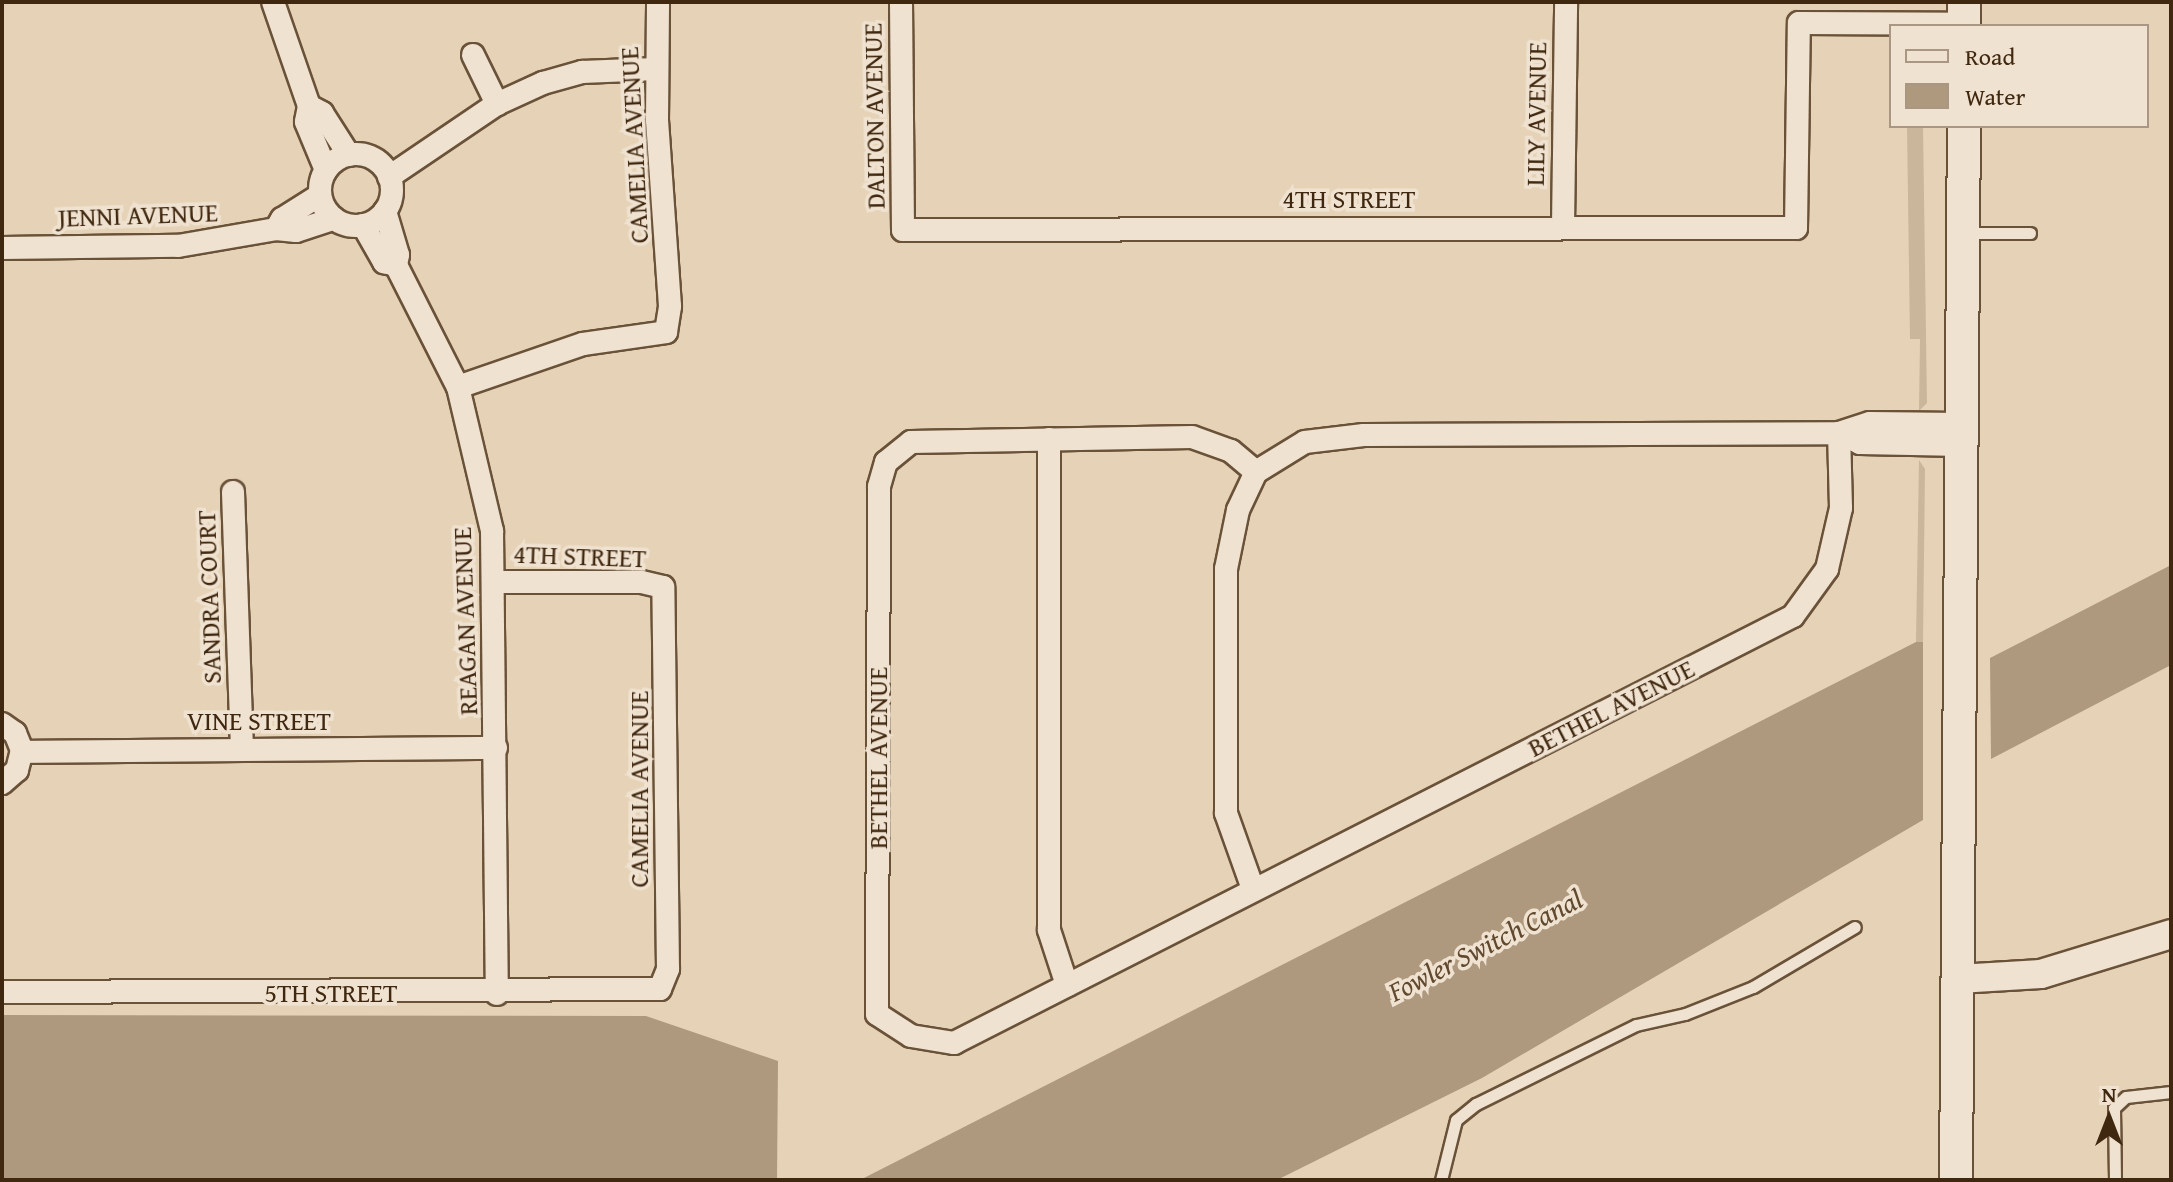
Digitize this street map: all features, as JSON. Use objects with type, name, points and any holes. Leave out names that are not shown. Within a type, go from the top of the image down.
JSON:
[{"type":"main road","points":[[1956,1180],[1964,128]]},
{"type":"street","points":[[273,2],[309,106],[306,122],[326,170],[320,195],[334,219],[363,225],[385,211],[391,195],[383,170]]},
{"type":"street","name":"CAMELIA AVENUE","points":[[458,387],[583,344],[666,332],[668,232],[656,69],[658,2]]},
{"type":"street","name":"DALTON AVENUE","points":[[901,2],[903,230]]},
{"type":"street","name":"LILY AVENUE","points":[[1563,226],[1566,2]]},
{"type":"street","name":"4TH STREET","points":[[903,230],[1563,226],[1796,228],[1799,23],[1964,17]]},
{"type":"street","points":[[473,55],[497,104]]},
{"type":"street","points":[[309,106],[322,113],[349,155],[383,170],[429,154],[432,145],[497,104],[582,72],[656,69]]},
{"type":"street","points":[[326,170],[349,155]]},
{"type":"street","points":[[276,229],[282,219],[320,195]]},
{"type":"street","name":"REAGAN AVENUE","points":[[385,211],[398,255],[396,265],[458,387],[481,475],[496,582],[497,994]]},
{"type":"street","name":"JENNI AVENUE","points":[[2,248],[178,246],[276,229],[296,231],[334,219]]},
{"type":"street","name":"REAGAN AVENUE","points":[[363,225],[384,262],[396,265]]},
{"type":"street","points":[[1253,889],[1226,813],[1226,569],[1238,510],[1256,472],[1305,442],[1364,435],[1839,433],[1860,443],[1962,434]]},
{"type":"street","name":"BETHEL AVENUE","points":[[1256,472],[1231,451],[1192,437],[911,442],[886,462],[879,487],[877,1014],[911,1036],[954,1043],[1793,616],[1827,569],[1841,508],[1839,433]]},
{"type":"street","points":[[1049,439],[1049,930],[1067,985]]},
{"type":"street","name":"SANDRA COURT","points":[[233,492],[242,748]]},
{"type":"street","name":"4TH STREET","points":[[496,582],[641,582],[663,587]]},
{"type":"street","name":"CAMELIA AVENUE","points":[[660,989],[668,969],[663,587]]},
{"type":"street","points":[[2,724],[15,733],[22,752],[17,770],[2,783]]},
{"type":"street","name":"VINE STREET","points":[[22,752],[496,748]]},
{"type":"street","points":[[1958,979],[2041,974],[2171,934]]},
{"type":"street","name":"5TH STREET","points":[[2,992],[497,994],[660,989]]},
{"type":"lane","points":[[1963,233],[2030,233]]},
{"type":"lane","points":[[1441,1180],[1456,1120],[1476,1104],[1636,1025],[1685,1014],[1753,987],[1855,927]]},
{"type":"lane","points":[[2115,1180],[2114,1108],[2126,1097],[2171,1092]]},
{"type":"shaded area","points":[[1907,128],[1923,128],[1927,403],[1919,411],[1920,339],[1910,339]]},
{"type":"shaded area","points":[[1919,460],[1925,469],[1923,642],[1916,642]]},
{"type":"water","points":[[2171,565],[2171,665],[1991,759],[1990,658]]},
{"type":"water","name":"Fowler Switch Canal","points":[[1916,642],[1923,642],[1923,820],[1482,1078],[1277,1180],[860,1180]]},
{"type":"water","points":[[2,1015],[646,1016],[778,1061],[777,1180],[2,1180]]}]
